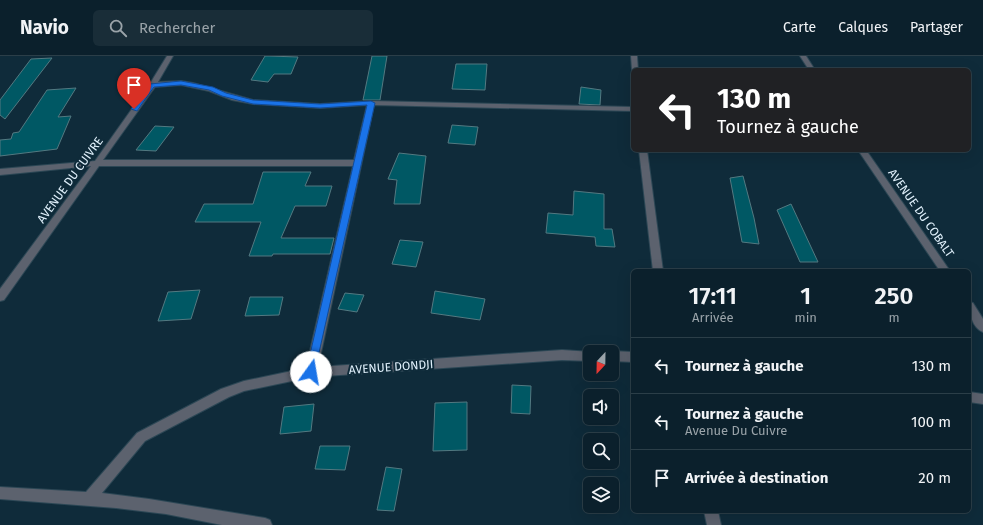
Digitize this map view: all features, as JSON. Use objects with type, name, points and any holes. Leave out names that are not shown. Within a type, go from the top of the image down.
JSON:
[{"type":"street","name":"AVENUE DU CUIVRE","points":[[0,297],[162,73],[170,56]]},
{"type":"street","points":[[634,56],[635,68]]},
{"type":"street","points":[[803,56],[811,68]]},
{"type":"street","points":[[152,85],[181,83],[193,84],[235,98],[253,102],[320,106],[371,103],[631,109]]},
{"type":"street","points":[[311,372],[371,103]]},
{"type":"street","points":[[644,152],[658,269]]},
{"type":"street","name":"AVENUE DU COBALT","points":[[863,152],[944,269]]},
{"type":"street","points":[[0,172],[98,163],[358,163]]},
{"type":"street","points":[[971,309],[983,328]]},
{"type":"street","name":"AVENUE DONDJI","points":[[89,498],[141,437],[225,393],[244,386],[311,372],[562,355],[583,356]]},
{"type":"street","points":[[619,356],[631,357]]},
{"type":"street","points":[[971,397],[983,399]]},
{"type":"street","points":[[0,493],[89,498],[134,503],[265,525]]},
{"type":"street","points":[[711,513],[714,525]]},
{"type":"building","points":[[265,56],[298,57],[291,74],[274,74],[268,82],[251,80]]},
{"type":"building","points":[[372,56],[387,56],[380,100],[363,100]]},
{"type":"building","points":[[52,58],[5,119],[0,115],[0,100],[31,59]]},
{"type":"building","points":[[456,64],[487,64],[485,90],[452,89]]},
{"type":"building","points":[[581,87],[601,90],[600,105],[579,104]]},
{"type":"building","points":[[76,88],[58,117],[71,116],[57,149],[0,156],[0,140],[11,139],[13,133],[19,132],[47,90]]},
{"type":"building","points":[[452,125],[478,127],[475,145],[448,143]]},
{"type":"building","points":[[155,126],[174,127],[156,151],[136,150]]},
{"type":"building","points":[[399,153],[426,156],[420,204],[394,204],[397,180],[388,179]]},
{"type":"building","points":[[263,172],[311,172],[305,186],[332,186],[326,206],[295,206],[281,238],[334,238],[330,254],[273,254],[272,256],[249,256],[261,222],[195,222],[204,204],[253,204]]},
{"type":"building","points":[[743,176],[759,244],[742,242],[730,178]]},
{"type":"building","points":[[574,191],[604,194],[604,229],[612,229],[615,247],[596,246],[595,237],[546,233],[548,213],[573,215]]},
{"type":"building","points":[[791,204],[818,262],[800,262],[777,210]]},
{"type":"building","points":[[400,240],[423,242],[416,267],[392,264]]},
{"type":"building","points":[[200,290],[191,319],[158,321],[168,292]]},
{"type":"building","points":[[435,291],[485,299],[480,320],[431,313]]},
{"type":"building","points":[[345,293],[364,295],[357,312],[338,309]]},
{"type":"building","points":[[250,297],[283,297],[279,315],[245,316]]},
{"type":"building","points":[[512,385],[531,386],[530,414],[511,413]]},
{"type":"building","points":[[467,402],[467,450],[433,451],[435,403]]},
{"type":"building","points":[[314,404],[311,431],[280,434],[284,407]]},
{"type":"building","points":[[320,446],[350,446],[345,470],[315,469]]},
{"type":"building","points":[[386,467],[402,469],[394,511],[377,510]]},
{"type":"route","points":[[134,109],[152,85],[181,83],[193,84],[211,89],[224,95],[253,102],[320,106],[371,103],[311,372]]}]
